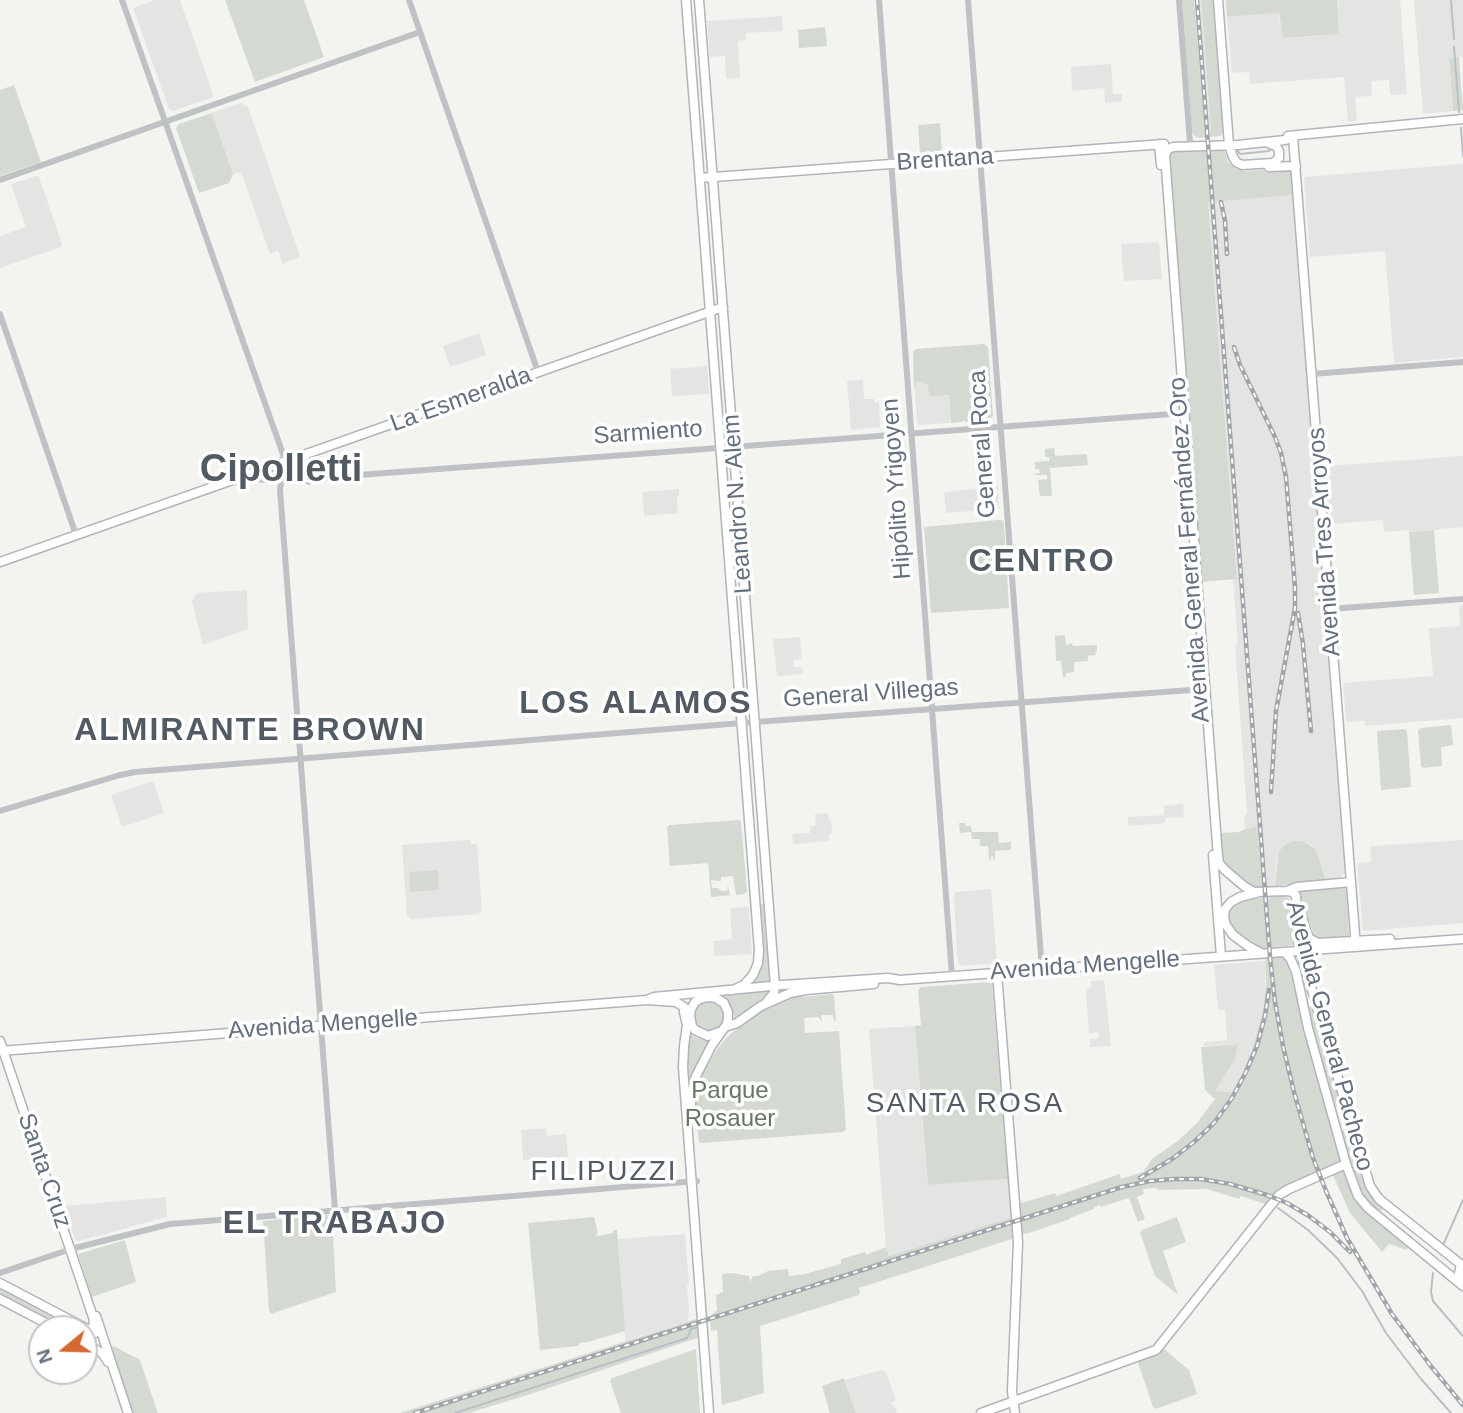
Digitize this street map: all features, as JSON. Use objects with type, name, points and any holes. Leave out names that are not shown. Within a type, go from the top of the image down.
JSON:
[{"type":"main road","name":"Leandro N. Alem","points":[[686,0],[759,955],[757,968],[751,978],[744,985],[729,990]]},
{"type":"main road","name":"Leandro N. Alem","points":[[699,0],[775,986]]},
{"type":"main road","points":[[1218,0],[1229,143],[1233,159],[1240,165],[1275,162],[1279,156],[1278,149],[1265,142]]},
{"type":"main road","points":[[1229,143],[1463,119]]},
{"type":"main road","points":[[1163,146],[1265,142],[1293,137]]},
{"type":"main road","name":"Avenida Tres Arroyos","points":[[1293,137],[1356,944]]},
{"type":"main road","name":"Brentana","points":[[700,178],[1190,142],[1229,143]]},
{"type":"main road","points":[[1229,143],[1229,159],[1240,169],[1296,166]]},
{"type":"main road","name":"Avenida General Fernández Oro","points":[[1163,146],[1182,413]]},
{"type":"main road","name":"Avenida General Fernández Oro","points":[[1163,146],[1221,956]]},
{"type":"main road","name":"La Esmeralda","points":[[0,562],[723,307]]},
{"type":"main road","points":[[306,455],[300,464],[303,476],[309,479]]},
{"type":"main road","name":"Avenida General Fernández Oro","points":[[1203,689],[1218,859],[1225,870],[1247,889],[1263,892]]},
{"type":"main road","points":[[1351,882],[1263,892],[1233,900],[1225,909],[1224,918],[1233,935],[1248,946],[1267,954],[1463,933]]},
{"type":"main road","name":"Avenida General Pacheco","points":[[1287,891],[1294,893],[1297,902],[1301,951],[1370,1186],[1375,1196],[1462,1266]]},
{"type":"main road","points":[[1297,902],[1306,932],[1314,942],[1356,944],[1463,939]]},
{"type":"main road","name":"Avenida General Pacheco","points":[[1284,953],[1295,966],[1308,1028],[1346,1164],[1361,1201],[1463,1286]]},
{"type":"main road","name":"Avenida Mengelle","points":[[2,1050],[647,1000],[653,997],[775,986],[1267,954]]},
{"type":"main road","points":[[997,972],[1018,1242],[1013,1402],[1015,1413]]},
{"type":"main road","name":"Avenida Mengelle","points":[[724,1029],[765,1004],[798,991],[888,983],[900,979]]},
{"type":"main road","points":[[765,1004],[774,993],[775,986]]},
{"type":"main road","points":[[686,1035],[695,1002],[729,990]]},
{"type":"main road","points":[[1301,994],[1312,991]]},
{"type":"main road","name":"Avenida Mengelle","points":[[689,994],[708,997]]},
{"type":"main road","points":[[708,997],[721,1001],[727,1009],[728,1018],[696,1076],[691,1094],[709,1413]]},
{"type":"main road","name":"Avenida Mengelle","points":[[647,1000],[678,1003]]},
{"type":"main road","points":[[678,1003],[684,1007],[695,1030],[703,1035],[713,1035],[724,1029]]},
{"type":"main road","points":[[678,1003],[685,1015],[687,1026],[683,1063],[715,1413]]},
{"type":"main road","points":[[706,1058],[737,1023]]},
{"type":"main road","name":"Santa Cruz","points":[[0,1041],[92,1315]]},
{"type":"main road","points":[[1335,1119],[1348,1115]]},
{"type":"main road","points":[[981,1413],[1156,1350],[1279,1195],[1346,1164]]},
{"type":"main road","points":[[1388,1224],[1396,1213]]},
{"type":"main road","points":[[1462,1266],[1460,1273],[1463,1279]]},
{"type":"main road","points":[[0,1283],[60,1315]]},
{"type":"main road","name":"Santa Cruz","points":[[86,1293],[128,1413]]},
{"type":"main road","points":[[0,1298],[31,1315]]},
{"type":"main road","points":[[98,1336],[104,1340],[104,1349],[98,1351]]},
{"type":"main road","name":"Santa Cruz","points":[[98,1351],[107,1359],[121,1390]]},
{"type":"street","points":[[122,0],[283,454],[280,481],[335,1210]]},
{"type":"street","points":[[409,0],[538,372]]},
{"type":"street","name":"Hipólito Yrigoyen","points":[[879,0],[953,976]]},
{"type":"street","name":"General Roca","points":[[968,0],[1042,969]]},
{"type":"street","points":[[1179,0],[1190,142]]},
{"type":"street","points":[[0,180],[420,32]]},
{"type":"street","points":[[0,314],[76,536]]},
{"type":"street","points":[[1312,374],[1463,362]]},
{"type":"street","name":"Sarmiento","points":[[240,478],[280,481],[309,479],[1182,413]]},
{"type":"street","points":[[1330,609],[1463,598]]},
{"type":"street","name":"General Villegas","points":[[0,811],[131,772],[1203,689]]},
{"type":"street","points":[[0,1273],[71,1249],[164,1224],[694,1181]]},
{"type":"shaded area","points":[[155,0],[180,0],[214,97],[173,111],[169,109],[133,8]]},
{"type":"shaded area","points":[[1194,0],[1201,0],[1211,132],[1204,132]]},
{"type":"shaded area","points":[[1337,0],[1400,0],[1407,94],[1390,95],[1389,80],[1371,81],[1372,96],[1355,97],[1357,121],[1348,122],[1344,77],[1250,84],[1249,72],[1232,73],[1227,17],[1279,13],[1284,38],[1339,34]]},
{"type":"shaded area","points":[[1414,0],[1463,0],[1463,57],[1449,59],[1453,111],[1423,114]]},
{"type":"shaded area","points":[[782,16],[783,31],[746,33],[746,40],[738,41],[740,78],[726,79],[725,56],[710,57],[707,21]]},
{"type":"shaded area","points":[[1111,64],[1113,94],[1122,94],[1122,101],[1105,103],[1104,88],[1072,91],[1071,67]]},
{"type":"shaded area","points":[[241,103],[248,107],[300,256],[283,264],[278,251],[270,254],[241,172],[233,174],[212,113]]},
{"type":"shaded area","points":[[1463,164],[1463,357],[1394,363],[1385,251],[1310,257],[1304,177]]},
{"type":"shaded area","points":[[39,177],[61,247],[0,268],[0,236],[26,227],[11,184]]},
{"type":"shaded area","points":[[1295,195],[1345,872],[1340,878],[1326,881],[1314,848],[1294,841],[1285,845],[1277,858],[1275,886],[1263,887],[1257,828],[1245,829],[1244,817],[1247,813],[1233,579],[1237,578],[1208,201]]},
{"type":"shaded area","points":[[1157,242],[1162,279],[1124,281],[1121,244]]},
{"type":"shaded area","points":[[479,333],[486,355],[450,367],[443,346]]},
{"type":"shaded area","points":[[707,366],[709,394],[672,396],[670,369]]},
{"type":"shaded area","points":[[948,377],[951,423],[919,425],[914,379]]},
{"type":"shaded area","points":[[863,380],[864,399],[879,402],[880,427],[851,430],[847,381]]},
{"type":"shaded area","points":[[1463,456],[1463,527],[1384,532],[1383,520],[1331,524],[1326,466]]},
{"type":"shaded area","points":[[998,486],[999,509],[946,513],[944,492]]},
{"type":"shaded area","points":[[679,489],[678,513],[644,516],[642,492]]},
{"type":"shaded area","points":[[247,590],[248,629],[203,645],[192,601],[197,593]]},
{"type":"shaded area","points":[[1463,605],[1463,718],[1365,726],[1365,721],[1346,722],[1343,683],[1433,676],[1429,628],[1460,626],[1459,606]]},
{"type":"shaded area","points":[[800,637],[802,659],[793,660],[794,667],[802,667],[803,674],[777,676],[773,639]]},
{"type":"shaded area","points":[[153,781],[164,813],[122,827],[111,795]]},
{"type":"shaded area","points":[[1183,804],[1184,817],[1165,818],[1165,823],[1128,826],[1128,817],[1164,815],[1164,806]]},
{"type":"shaded area","points":[[828,813],[832,830],[829,841],[793,844],[792,834],[810,833],[810,827],[816,825],[815,814]]},
{"type":"shaded area","points":[[470,840],[471,844],[477,844],[482,910],[478,914],[411,919],[407,916],[402,845]]},
{"type":"shaded area","points":[[1463,840],[1463,923],[1363,931],[1357,863],[1371,862],[1370,846]]},
{"type":"shaded area","points":[[991,889],[997,963],[961,966],[957,955],[954,894]]},
{"type":"shaded area","points":[[749,907],[752,954],[714,956],[713,941],[732,939],[730,908]]},
{"type":"shaded area","points":[[1265,961],[1265,1000],[1250,1056],[1232,1092],[1214,1091],[1235,1059],[1238,1044],[1204,1046],[1204,1042],[1227,1040],[1225,1010],[1218,1010],[1214,965]]},
{"type":"shaded area","points":[[1104,980],[1111,1046],[1090,1047],[1090,1039],[1097,1039],[1099,1032],[1089,1033],[1086,989],[1091,988],[1091,981]]},
{"type":"shaded area","points":[[915,1026],[928,1185],[1008,1179],[1011,1216],[889,1256],[886,1247],[869,1029]]},
{"type":"shaded area","points":[[546,1128],[547,1136],[566,1134],[568,1157],[523,1160],[521,1130]]},
{"type":"shaded area","points":[[166,1197],[167,1217],[79,1241],[75,1239],[64,1206]]},
{"type":"shaded area","points":[[685,1234],[689,1284],[688,1321],[625,1341],[618,1239]]},
{"type":"shaded area","points":[[882,1370],[886,1372],[896,1400],[891,1403],[897,1413],[856,1413],[845,1380]]},
{"type":"green space","points":[[225,0],[304,0],[324,57],[255,82]]},
{"type":"green space","points":[[1182,0],[1194,0],[1205,132],[1211,131],[1201,0],[1213,0],[1224,130],[1219,136],[1199,138],[1192,132]]},
{"type":"green space","points":[[1226,0],[1337,0],[1339,34],[1283,38],[1279,13],[1227,17]]},
{"type":"green space","points":[[825,27],[827,46],[799,48],[798,30]]},
{"type":"green space","points":[[1459,57],[1463,110],[1453,111],[1449,58]]},
{"type":"green space","points":[[14,85],[41,162],[0,176],[0,90]]},
{"type":"green space","points":[[212,113],[233,174],[229,183],[199,193],[176,128],[179,124]]},
{"type":"green space","points":[[940,123],[942,153],[920,154],[918,125]]},
{"type":"green space","points":[[1172,149],[1224,149],[1228,162],[1236,169],[1244,171],[1283,168],[1292,175],[1295,195],[1208,202],[1237,579],[1200,582],[1168,155]]},
{"type":"green space","points":[[984,344],[988,347],[993,416],[990,419],[951,423],[949,395],[929,396],[928,384],[924,382],[916,382],[914,387],[913,352],[915,349]]},
{"type":"green space","points":[[1054,448],[1055,456],[1087,454],[1088,465],[1050,468],[1052,496],[1040,496],[1038,480],[1047,479],[1047,475],[1034,475],[1040,473],[1039,469],[1035,469],[1035,462],[1049,461],[1049,457],[1045,457],[1045,449]]},
{"type":"green space","points":[[1002,520],[1009,608],[931,613],[924,527]]},
{"type":"green space","points":[[1434,530],[1439,593],[1414,595],[1409,532]]},
{"type":"green space","points":[[1063,635],[1066,645],[1097,645],[1096,655],[1088,656],[1088,661],[1074,662],[1074,672],[1066,673],[1066,677],[1063,677],[1061,661],[1056,661],[1055,636]]},
{"type":"green space","points":[[1451,725],[1453,745],[1441,747],[1442,766],[1423,768],[1418,730]]},
{"type":"green space","points":[[1377,731],[1407,731],[1411,787],[1381,790]]},
{"type":"green space","points":[[739,820],[747,891],[744,894],[736,895],[733,876],[721,877],[721,881],[711,880],[712,888],[727,891],[728,886],[730,895],[711,897],[708,863],[670,866],[669,825]]},
{"type":"green space","points":[[959,823],[971,826],[972,832],[998,832],[999,843],[1011,842],[1011,850],[995,851],[995,859],[993,860],[993,856],[989,861],[988,846],[980,846],[980,839],[972,839],[971,832],[960,833]]},
{"type":"green space","points":[[1257,827],[1263,887],[1255,888],[1248,886],[1222,863],[1219,833],[1239,832]]},
{"type":"green space","points":[[1293,841],[1303,841],[1314,848],[1326,881],[1275,886],[1279,851]]},
{"type":"green space","points":[[438,870],[439,890],[410,892],[409,872]]},
{"type":"green space","points":[[1343,887],[1347,890],[1349,938],[1322,942],[1312,938],[1297,891]]},
{"type":"green space","points":[[1281,896],[1292,902],[1295,945],[1257,947],[1232,930],[1226,916],[1231,905],[1243,899]]},
{"type":"green space","points":[[759,905],[765,905],[771,983],[749,985],[754,978]]},
{"type":"green space","points":[[1265,957],[1286,958],[1291,967],[1342,1160],[1340,1163],[1268,1205],[1207,1189],[1143,1189],[1144,1194],[1137,1197],[1145,1219],[1138,1222],[1129,1198],[1101,1207],[1100,1205],[1070,1219],[1022,1233],[1018,1204],[1055,1193],[1056,1196],[1120,1174],[1121,1179],[1143,1172],[1152,1159],[1197,1123],[1215,1099],[1205,1090],[1201,1047],[1238,1044],[1235,1059],[1215,1091],[1232,1092],[1251,1053],[1264,1005]]},
{"type":"green space","points":[[990,982],[1008,1179],[928,1185],[915,1026],[921,1025],[918,990],[921,987]]},
{"type":"green space","points":[[768,990],[768,997],[735,1019],[731,1006],[721,995]]},
{"type":"green space","name":"Parque Rosauer","points":[[802,994],[802,997],[834,996],[836,1021],[833,1015],[821,1015],[822,1022],[818,1017],[804,1018],[805,1033],[839,1031],[846,1130],[699,1142],[696,1095],[703,1073],[718,1048],[755,1014]]},
{"type":"green space","points":[[709,1001],[720,1005],[724,1016],[720,1027],[709,1031],[698,1027],[694,1016],[698,1005]]},
{"type":"green space","points":[[1312,1006],[1341,1103],[1339,1107],[1336,1106],[1329,1088],[1308,1016],[1308,1009]]},
{"type":"green space","points":[[692,1035],[712,1041],[689,1081],[687,1060]]},
{"type":"green space","points":[[1346,1129],[1349,1131],[1368,1190],[1383,1207],[1382,1211],[1368,1205],[1354,1178],[1342,1134]]},
{"type":"green space","points":[[1345,1169],[1356,1197],[1409,1246],[1406,1250],[1389,1244],[1382,1252],[1350,1213],[1332,1173]]},
{"type":"green space","points":[[329,1215],[332,1217],[336,1292],[271,1314],[263,1221]]},
{"type":"green space","points":[[1013,1215],[1012,1239],[859,1288],[859,1295],[760,1326],[764,1393],[722,1405],[717,1330],[711,1331],[710,1316],[717,1310],[716,1295],[723,1292],[722,1274],[749,1276],[750,1282],[753,1276],[768,1271],[788,1269],[789,1276],[805,1274],[841,1264],[841,1259],[865,1252],[866,1255],[886,1247],[889,1256]]},
{"type":"green space","points":[[594,1217],[597,1236],[617,1230],[625,1331],[579,1343],[579,1346],[540,1350],[528,1223]]},
{"type":"green space","points":[[1177,1217],[1186,1242],[1163,1251],[1178,1295],[1155,1276],[1140,1233]]},
{"type":"green space","points":[[125,1240],[136,1282],[92,1297],[78,1254]]},
{"type":"green space","points":[[0,1287],[51,1315],[37,1315],[0,1295]]},
{"type":"green space","points":[[699,1318],[700,1337],[534,1393],[469,1413],[400,1413]]},
{"type":"green space","points":[[114,1346],[140,1360],[158,1413],[133,1413],[110,1349]]},
{"type":"green space","points":[[1163,1348],[1189,1370],[1197,1394],[1156,1409],[1138,1363],[1158,1354]]},
{"type":"green space","points":[[696,1349],[700,1413],[621,1413],[610,1381],[612,1378]]},
{"type":"green space","points":[[844,1378],[856,1413],[830,1413],[822,1386]]},
{"type":"waterway","points":[[1451,1],[1454,39]]},
{"type":"waterway","points":[[1454,47],[1459,112]]},
{"type":"waterway","points":[[1461,128],[1463,156]]},
{"type":"waterway","points":[[1236,148],[1240,154],[1272,149]]},
{"type":"waterway","points":[[1444,1243],[1463,1200]]},
{"type":"waterway","points":[[1278,1208],[1308,1230],[1337,1258],[1362,1291],[1386,1333],[1451,1413]]},
{"type":"waterway","points":[[1433,1273],[1433,1301],[1463,1336]]},
{"type":"waterway","points":[[455,1413],[687,1338],[691,1329],[698,1327]]},
{"type":"railway","points":[[1197,0],[1270,957],[1283,1046],[1313,1158],[1347,1238],[1392,1314],[1463,1405]]},
{"type":"railway","points":[[1221,202],[1227,254]]},
{"type":"railway","points":[[1234,347],[1275,437],[1286,477],[1295,608],[1276,711],[1271,792]]},
{"type":"railway","points":[[1298,613],[1311,731]]},
{"type":"railway","points":[[1140,1178],[1194,1142],[1214,1123],[1232,1098],[1257,1046],[1269,990]]},
{"type":"railway","points":[[415,1413],[1122,1187],[1150,1181],[1201,1179],[1267,1195],[1309,1216],[1350,1252]]},
{"type":"district","name":"Cipolletti","points":[[281,471]]},
{"type":"district","name":"CENTRO","points":[[1042,562]]},
{"type":"district","name":"LOS ALAMOS","points":[[636,704]]},
{"type":"district","name":"ALMIRANTE BROWN","points":[[250,731]]},
{"type":"district","name":"SANTA ROSA","points":[[965,1104]]},
{"type":"district","name":"FILIPUZZI","points":[[604,1172]]},
{"type":"district","name":"EL TRABAJO","points":[[335,1224]]}]
